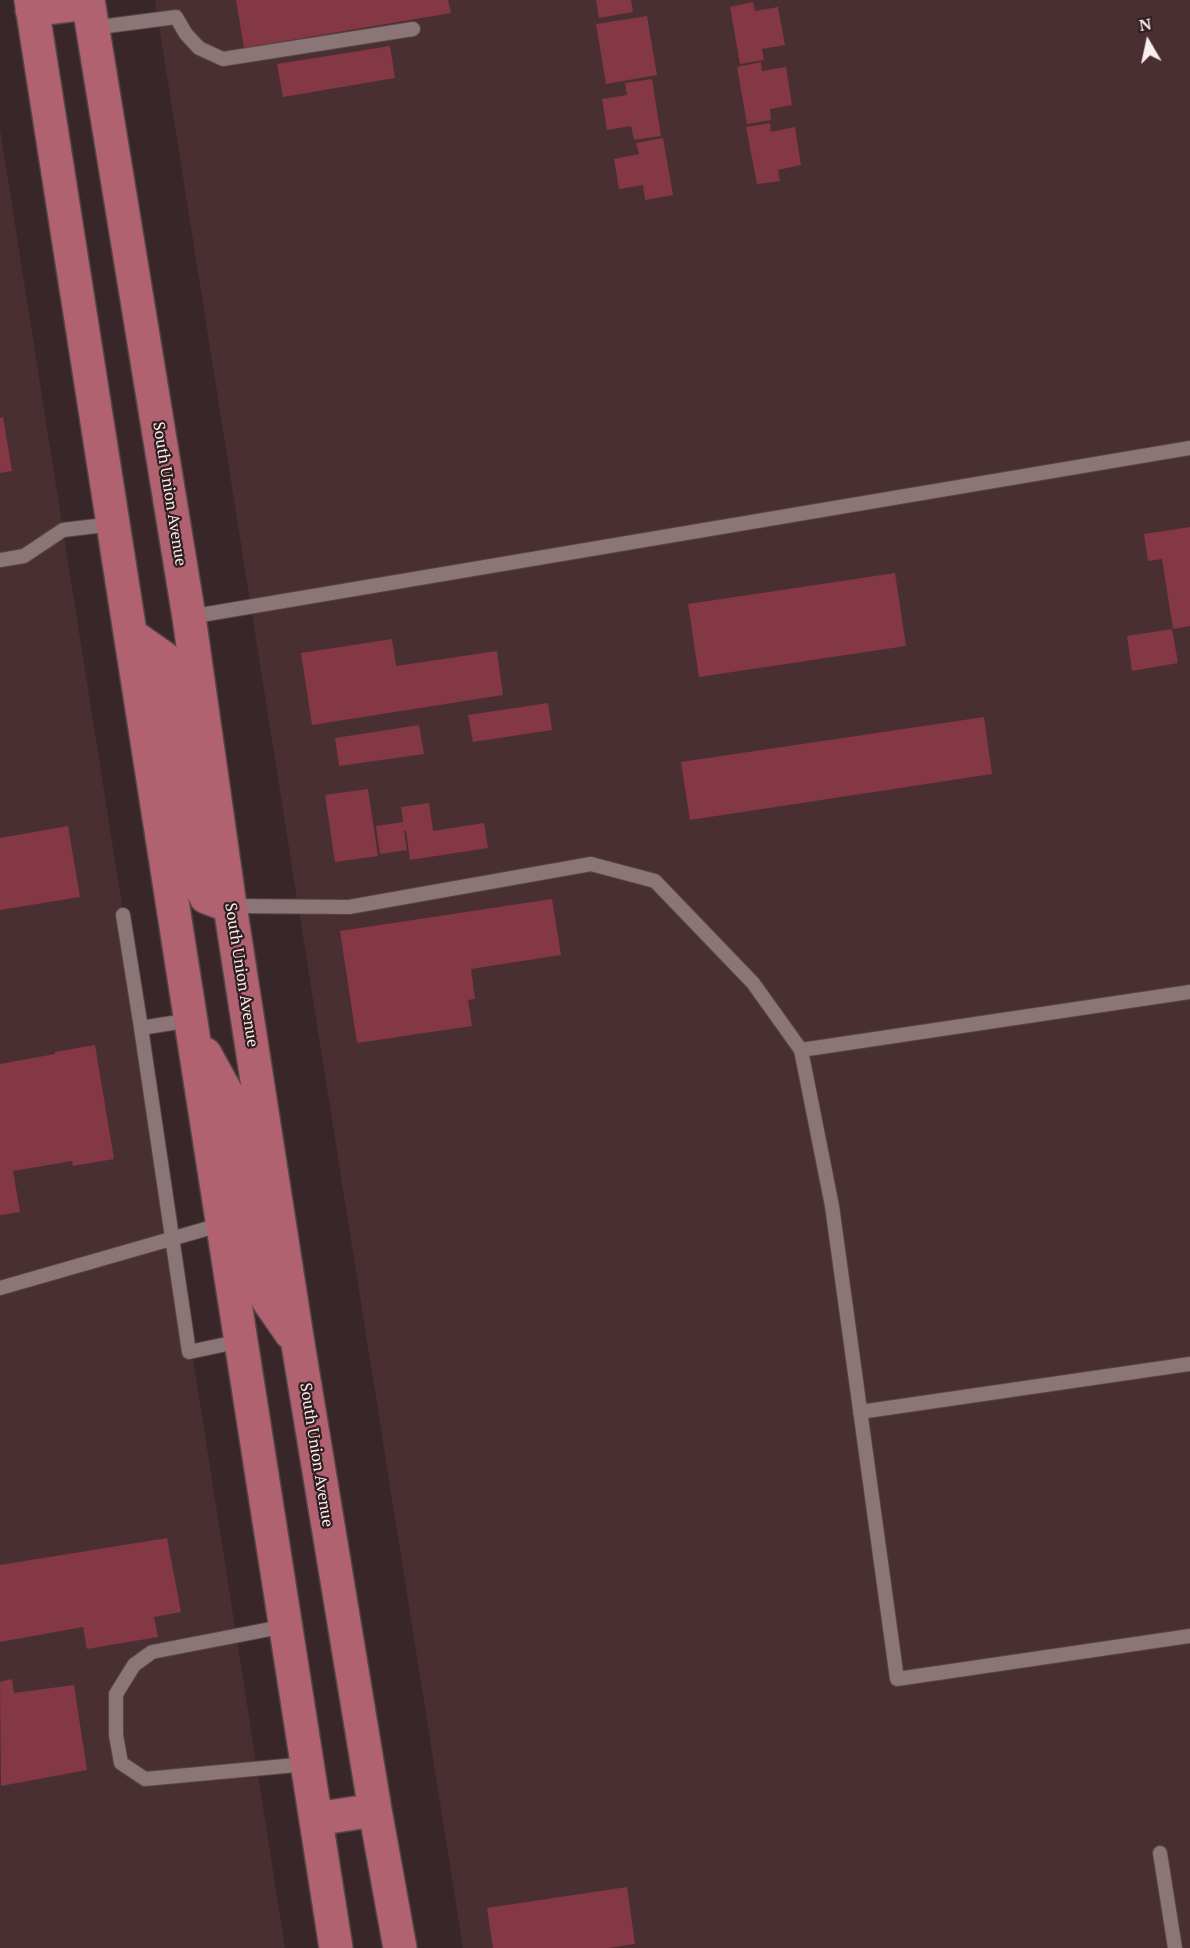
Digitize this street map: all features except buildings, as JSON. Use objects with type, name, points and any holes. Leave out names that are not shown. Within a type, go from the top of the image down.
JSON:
[{"type":"main road","points":[[90,10],[31,5],[336,1948]]},
{"type":"main road","name":"South Union Avenue","points":[[90,10],[189,617],[230,906],[298,1344],[400,1948]]},
{"type":"main road","points":[[131,634],[164,658],[198,880],[206,897],[230,906]]},
{"type":"main road","points":[[192,1027],[233,1105],[268,1300],[298,1344]]},
{"type":"main road","points":[[316,1819],[375,1810]]},
{"type":"lane","points":[[90,10],[176,17],[186,34],[199,48],[223,59],[412,29]]},
{"type":"lane","points":[[189,617],[1190,448]]},
{"type":"lane","points":[[0,560],[24,556],[63,530],[113,524]]},
{"type":"lane","points":[[230,906],[350,906],[591,864],[655,881],[753,983],[801,1050],[832,1206],[897,1679],[1190,1636]]},
{"type":"lane","points":[[123,915],[174,1238],[189,1352],[241,1341]]},
{"type":"lane","points":[[801,1050],[1190,992]]},
{"type":"lane","points":[[141,1028],[192,1027]]},
{"type":"lane","points":[[0,1288],[223,1224]]},
{"type":"lane","points":[[860,1412],[1190,1364]]},
{"type":"lane","points":[[286,1626],[152,1652],[134,1665],[116,1694],[118,1744],[121,1763],[145,1779],[307,1764]]},
{"type":"lane","points":[[1160,1853],[1175,1948]]},
{"type":"shaded area","points":[[155,0],[1190,0],[1190,1948],[463,1948]]},
{"type":"shaded area","points":[[0,129],[170,1211],[285,1948],[0,1948]]}]
